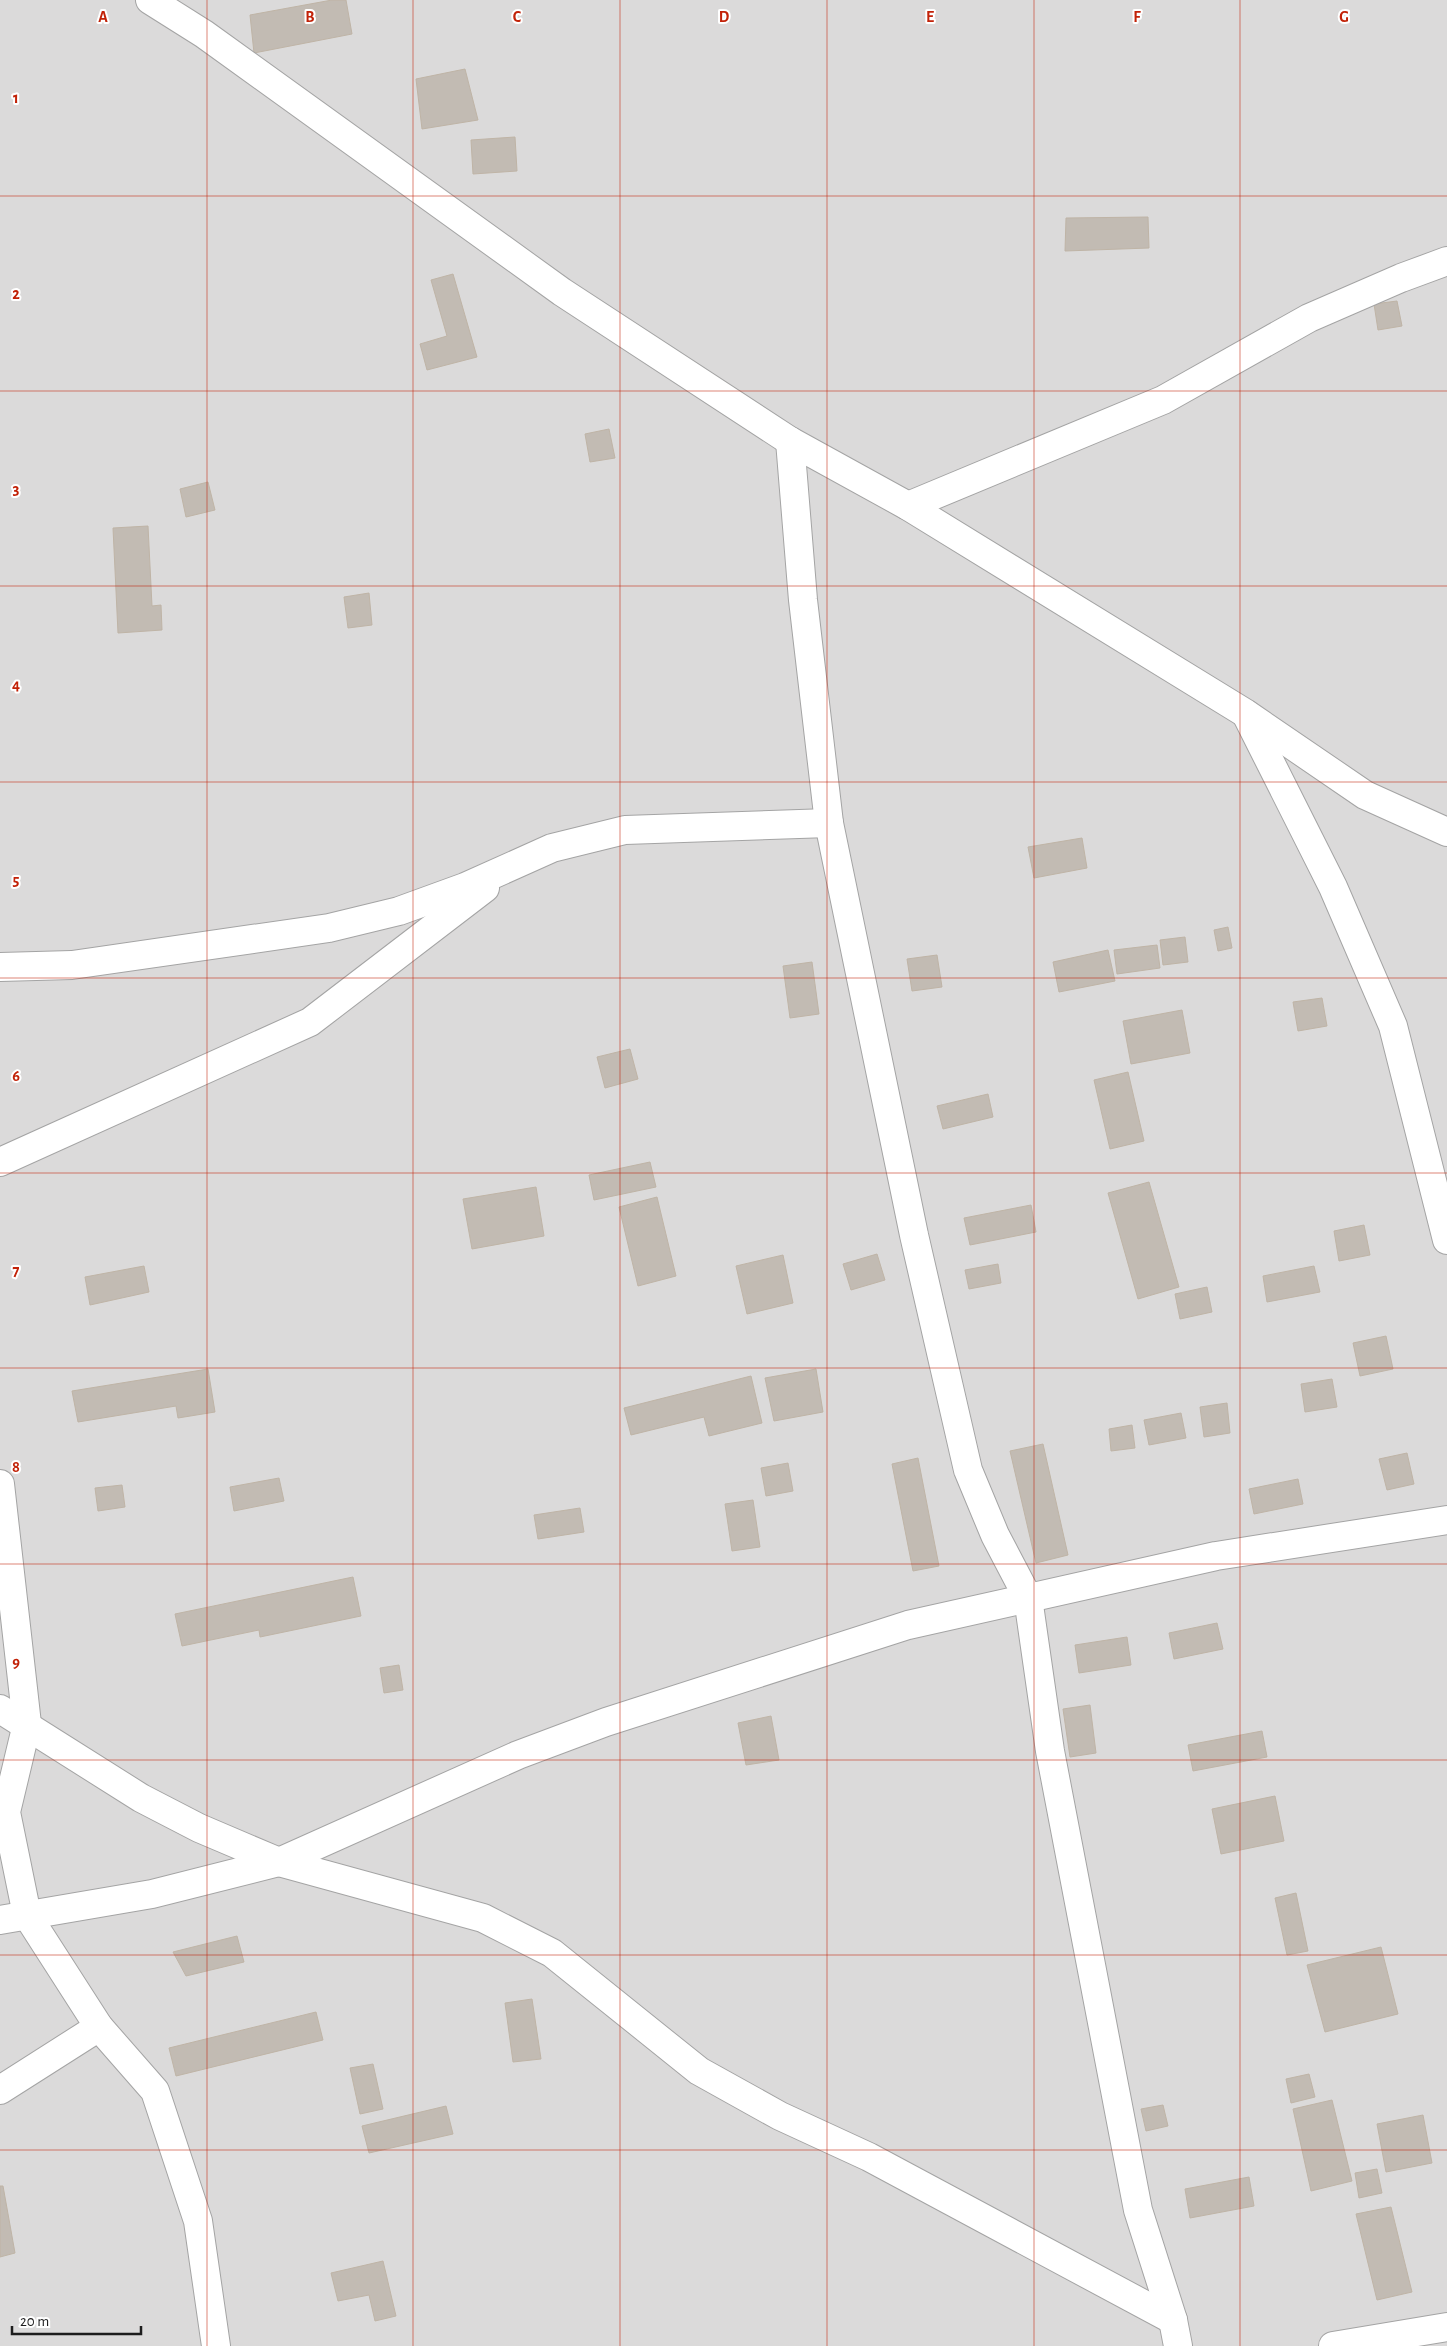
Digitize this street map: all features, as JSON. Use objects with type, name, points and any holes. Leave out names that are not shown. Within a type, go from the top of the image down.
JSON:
[{"type":"street","points":[[150,0],[204,34],[562,292],[790,441],[908,506],[1245,713],[1365,795],[1447,832]]},
{"type":"street","points":[[908,506],[1163,400],[1309,318],[1401,278],[1447,261]]},
{"type":"street","points":[[790,441],[803,600],[829,823],[914,1235],[968,1470],[995,1535],[1028,1598],[1050,1751],[1138,2210],[1173,2320],[1178,2346]]},
{"type":"street","points":[[1245,713],[1333,887],[1393,1026],[1447,1240]]},
{"type":"street","points":[[0,967],[72,965],[329,928],[399,911],[464,887],[552,848],[625,830],[829,823]]},
{"type":"street","points":[[0,1162],[310,1022],[516,864]]},
{"type":"street","points":[[0,1484],[27,1724],[6,1812],[28,1916],[99,2027],[155,2091],[198,2221],[216,2346]]},
{"type":"street","points":[[0,1920],[152,1894],[279,1862],[518,1755],[606,1722],[908,1625],[1216,1556],[1447,1520]]},
{"type":"street","points":[[0,1708],[141,1798],[199,1828],[279,1862],[483,1918],[552,1953],[699,2071],[780,2116],[869,2157],[1173,2320]]},
{"type":"street","points":[[0,2090],[99,2027]]},
{"type":"street","points":[[1333,2346],[1447,2327]]},
{"type":"shaded area","points":[[0,0],[1447,0],[1447,2346],[0,2346]]},
{"type":"building","points":[[332,0],[346,0],[352,34],[254,53],[250,15]]},
{"type":"building","points":[[465,69],[478,120],[422,129],[416,79]]},
{"type":"building","points":[[515,137],[517,171],[473,174],[471,140]]},
{"type":"building","points":[[1148,217],[1149,248],[1065,251],[1066,218]]},
{"type":"building","points":[[453,274],[477,357],[427,370],[420,344],[447,336],[431,280]]},
{"type":"building","points":[[1397,301],[1402,326],[1378,330],[1374,304]]},
{"type":"building","points":[[609,429],[615,458],[590,462],[585,434]]},
{"type":"building","points":[[208,482],[215,510],[186,517],[180,489]]},
{"type":"building","points":[[148,526],[152,606],[161,605],[162,630],[118,633],[113,528]]},
{"type":"building","points":[[369,593],[372,625],[348,628],[344,597]]},
{"type":"building","points":[[1082,838],[1087,868],[1034,878],[1028,847]]},
{"type":"building","points":[[1228,927],[1232,948],[1218,951],[1214,930]]},
{"type":"building","points":[[1185,937],[1188,962],[1163,965],[1160,940]]},
{"type":"building","points":[[1157,945],[1160,968],[1117,974],[1114,950]]},
{"type":"building","points":[[1108,950],[1115,981],[1059,992],[1053,962]]},
{"type":"building","points":[[937,955],[942,987],[912,991],[907,959]]},
{"type":"building","points":[[812,962],[819,1014],[790,1018],[783,966]]},
{"type":"building","points":[[1322,998],[1327,1026],[1298,1031],[1293,1002]]},
{"type":"building","points":[[1182,1010],[1190,1053],[1131,1064],[1123,1021]]},
{"type":"building","points":[[630,1049],[638,1079],[605,1088],[597,1057]]},
{"type":"building","points":[[1128,1072],[1144,1141],[1110,1149],[1094,1080]]},
{"type":"building","points":[[988,1094],[993,1117],[943,1129],[937,1106]]},
{"type":"building","points":[[650,1162],[656,1187],[594,1200],[589,1175]]},
{"type":"building","points":[[1149,1182],[1179,1287],[1138,1299],[1108,1193]]},
{"type":"building","points":[[536,1187],[544,1236],[472,1249],[463,1199]]},
{"type":"building","points":[[657,1197],[676,1276],[638,1286],[619,1207]]},
{"type":"building","points":[[1031,1205],[1036,1232],[970,1245],[964,1218]]},
{"type":"building","points":[[1364,1225],[1370,1255],[1339,1261],[1334,1231]]},
{"type":"building","points":[[877,1254],[885,1280],[851,1290],[843,1264]]},
{"type":"building","points":[[783,1255],[793,1303],[747,1314],[736,1266]]},
{"type":"building","points":[[998,1264],[1001,1283],[969,1289],[965,1270]]},
{"type":"building","points":[[144,1266],[149,1292],[90,1305],[85,1277]]},
{"type":"building","points":[[1314,1266],[1320,1292],[1267,1302],[1263,1276]]},
{"type":"building","points":[[1207,1287],[1212,1312],[1180,1319],[1175,1294]]},
{"type":"building","points":[[1386,1336],[1393,1369],[1360,1376],[1353,1343]]},
{"type":"building","points":[[208,1369],[215,1412],[178,1418],[176,1406],[78,1422],[72,1391]]},
{"type":"building","points":[[816,1369],[823,1412],[774,1421],[765,1378]]},
{"type":"building","points":[[751,1376],[762,1423],[709,1436],[704,1417],[631,1435],[624,1408]]},
{"type":"building","points":[[1332,1379],[1337,1407],[1305,1412],[1301,1384]]},
{"type":"building","points":[[1227,1403],[1230,1433],[1204,1437],[1200,1407]]},
{"type":"building","points":[[1181,1413],[1186,1438],[1149,1445],[1144,1420]]},
{"type":"building","points":[[1132,1425],[1135,1448],[1111,1451],[1109,1429]]},
{"type":"building","points":[[1043,1444],[1068,1555],[1036,1563],[1010,1451]]},
{"type":"building","points":[[1407,1453],[1414,1484],[1387,1490],[1379,1459]]},
{"type":"building","points":[[918,1458],[939,1566],[913,1571],[892,1464]]},
{"type":"building","points":[[788,1463],[793,1491],[766,1496],[761,1468]]},
{"type":"building","points":[[279,1478],[284,1501],[234,1511],[230,1487]]},
{"type":"building","points":[[1298,1479],[1303,1504],[1254,1514],[1249,1489]]},
{"type":"building","points":[[122,1485],[125,1507],[98,1511],[95,1488]]},
{"type":"building","points":[[753,1500],[760,1547],[732,1551],[725,1504]]},
{"type":"building","points":[[580,1508],[584,1532],[538,1539],[534,1515]]},
{"type":"building","points":[[353,1577],[361,1616],[260,1637],[259,1630],[182,1646],[175,1614]]},
{"type":"building","points":[[1217,1623],[1223,1649],[1174,1659],[1169,1633]]},
{"type":"building","points":[[1127,1637],[1131,1665],[1079,1673],[1075,1645]]},
{"type":"building","points":[[399,1665],[403,1690],[384,1693],[380,1668]]},
{"type":"building","points":[[1090,1705],[1096,1753],[1070,1757],[1063,1709]]},
{"type":"building","points":[[771,1716],[779,1760],[746,1765],[738,1723]]},
{"type":"building","points":[[1262,1731],[1267,1757],[1193,1771],[1188,1745]]},
{"type":"building","points":[[1275,1796],[1284,1841],[1221,1854],[1212,1809]]},
{"type":"building","points":[[1296,1893],[1308,1951],[1287,1955],[1275,1898]]},
{"type":"building","points":[[237,1936],[244,1962],[186,1976],[173,1952]]},
{"type":"building","points":[[1381,1947],[1398,2014],[1325,2032],[1307,1965]]},
{"type":"building","points":[[532,1999],[541,2059],[513,2062],[505,2003]]},
{"type":"building","points":[[316,2012],[323,2040],[176,2076],[169,2048]]},
{"type":"building","points":[[373,2064],[383,2109],[360,2114],[350,2068]]},
{"type":"building","points":[[1309,2074],[1315,2097],[1291,2103],[1286,2079]]},
{"type":"building","points":[[1332,2100],[1352,2181],[1311,2191],[1293,2109]]},
{"type":"building","points":[[1163,2105],[1168,2126],[1146,2131],[1141,2109]]},
{"type":"building","points":[[446,2106],[453,2134],[369,2153],[362,2126]]},
{"type":"building","points":[[1423,2115],[1432,2163],[1386,2172],[1377,2124]]},
{"type":"building","points":[[1377,2169],[1382,2193],[1359,2198],[1355,2173]]},
{"type":"building","points":[[1249,2177],[1254,2206],[1190,2218],[1185,2189]]},
{"type":"building","points":[[0,2186],[3,2186],[15,2253],[0,2257]]},
{"type":"building","points":[[1391,2207],[1412,2292],[1377,2300],[1356,2214]]},
{"type":"building","points":[[383,2261],[396,2316],[375,2321],[369,2295],[338,2301],[331,2273]]}]
